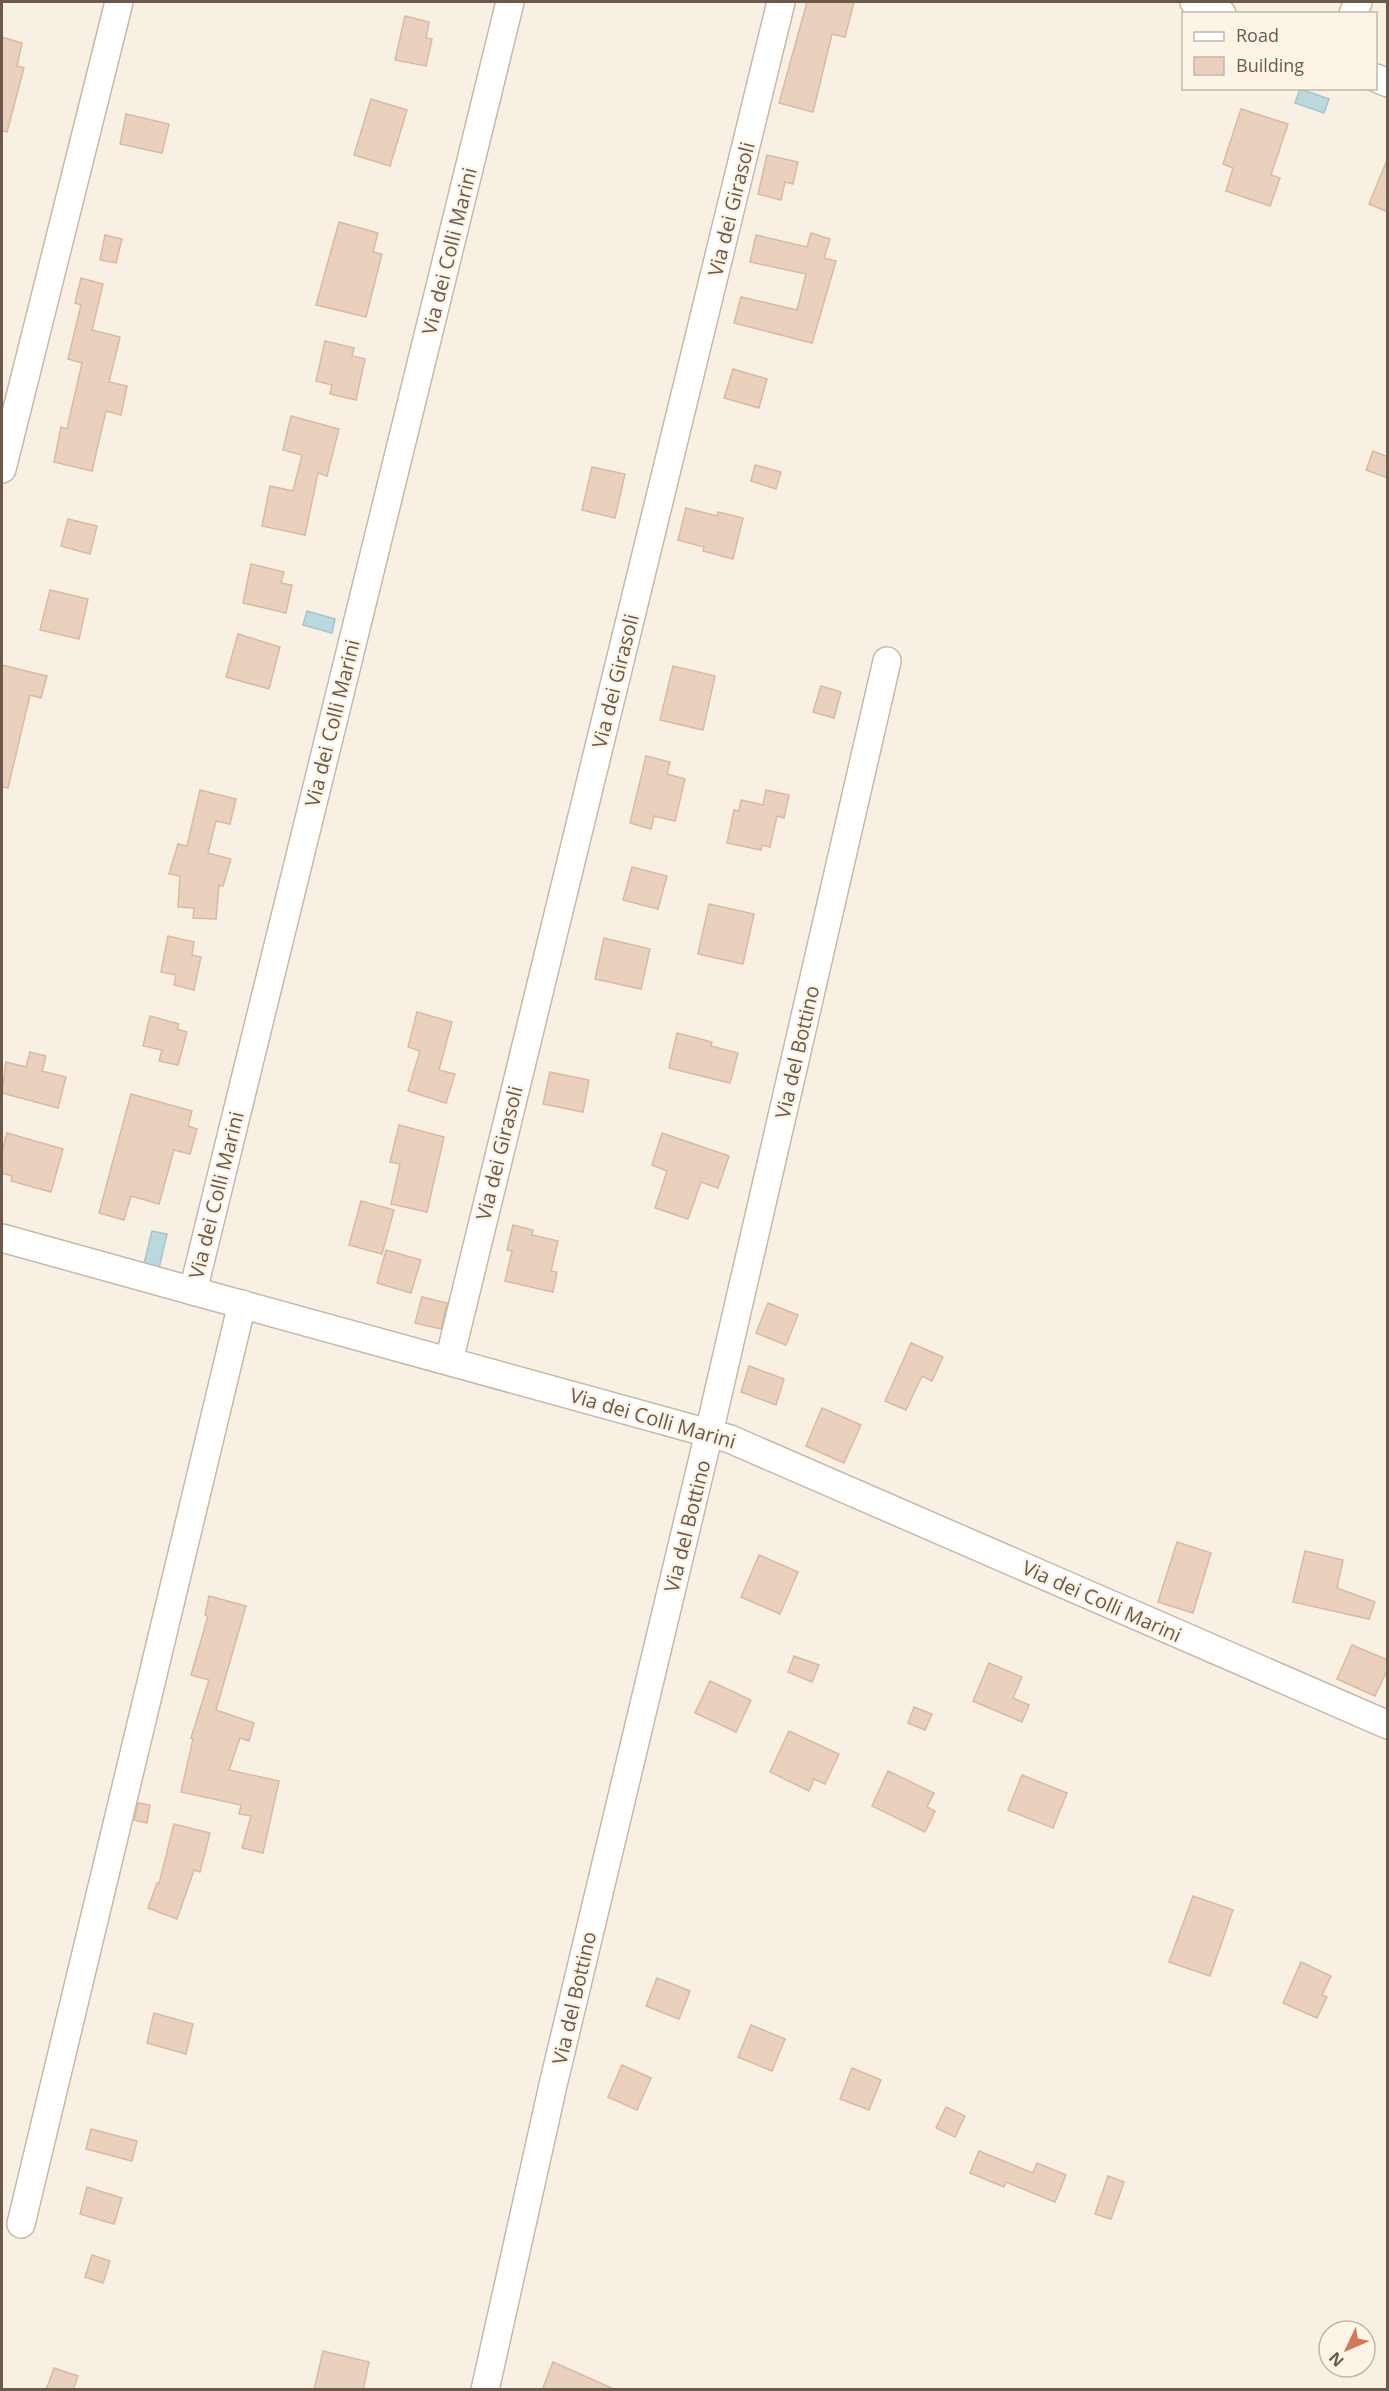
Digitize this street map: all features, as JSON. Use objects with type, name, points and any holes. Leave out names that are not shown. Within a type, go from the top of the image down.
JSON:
[{"type":"street","points":[[2,469],[119,2]]},
{"type":"street","name":"Via dei Colli Marini","points":[[510,2],[193,1290],[709,1433],[751,1447],[1388,1725]]},
{"type":"street","name":"Via dei Girasoli","points":[[448,1361],[782,2]]},
{"type":"street","points":[[1194,2],[1217,12]]},
{"type":"street","name":"Via del Bottino","points":[[485,2390],[553,2085],[709,1433],[887,662]]},
{"type":"street","points":[[2,1238],[193,1290]]},
{"type":"street","points":[[21,2224],[242,1304]]},
{"type":"water","points":[[1300,90],[1329,99],[1324,113],[1295,103]]},
{"type":"water","points":[[307,611],[335,619],[332,633],[303,625]]},
{"type":"water","points":[[152,1231],[167,1234],[159,1268],[144,1264]]},
{"type":"building","points":[[807,2],[854,2],[845,37],[832,34],[813,112],[779,103]]},
{"type":"building","points":[[405,16],[429,22],[426,38],[432,39],[426,66],[395,60]]},
{"type":"building","points":[[2,37],[22,43],[17,66],[24,68],[7,132],[2,131]]},
{"type":"building","points":[[371,99],[407,110],[390,166],[354,155]]},
{"type":"building","points":[[1241,109],[1288,124],[1271,175],[1280,178],[1270,206],[1226,191],[1233,168],[1223,164]]},
{"type":"building","points":[[126,114],[169,124],[162,153],[120,144]]},
{"type":"building","points":[[767,155],[798,162],[793,184],[785,182],[781,200],[758,194]]},
{"type":"building","points":[[1388,160],[1388,212],[1369,204]]},
{"type":"building","points":[[339,222],[378,233],[373,252],[382,254],[366,317],[316,305]]},
{"type":"building","points":[[811,233],[830,239],[824,258],[836,261],[812,343],[734,323],[741,297],[797,310],[806,274],[750,262],[756,235],[807,247]]},
{"type":"building","points":[[105,235],[122,239],[116,263],[100,260]]},
{"type":"building","points":[[81,278],[103,284],[92,330],[120,337],[109,382],[127,386],[121,415],[106,411],[92,471],[54,462],[61,427],[67,429],[82,363],[68,359],[81,305],[75,303]]},
{"type":"building","points":[[325,341],[354,348],[352,356],[365,359],[356,400],[330,394],[332,385],[316,381]]},
{"type":"building","points":[[733,369],[767,379],[759,408],[724,398]]},
{"type":"building","points":[[291,416],[339,429],[327,476],[318,473],[305,535],[262,526],[270,486],[293,491],[302,455],[283,450]]},
{"type":"building","points":[[1373,451],[1388,457],[1388,478],[1366,470]]},
{"type":"building","points":[[755,465],[781,472],[776,489],[751,481]]},
{"type":"building","points":[[592,467],[625,474],[615,518],[582,510]]},
{"type":"building","points":[[686,508],[717,516],[718,512],[743,518],[733,559],[703,551],[704,547],[678,540]]},
{"type":"building","points":[[68,519],[97,526],[90,554],[61,546]]},
{"type":"building","points":[[251,564],[284,572],[281,583],[292,585],[286,613],[243,603]]},
{"type":"building","points":[[50,590],[88,599],[79,639],[40,630]]},
{"type":"building","points":[[238,634],[280,647],[269,689],[226,677]]},
{"type":"building","points":[[2,665],[47,676],[41,698],[30,695],[8,788],[2,787]]},
{"type":"building","points":[[673,666],[715,676],[703,730],[660,720]]},
{"type":"building","points":[[821,686],[841,692],[834,718],[813,712]]},
{"type":"building","points":[[646,756],[670,762],[667,774],[685,779],[675,821],[654,816],[651,829],[630,823]]},
{"type":"building","points":[[200,790],[236,799],[230,824],[216,821],[208,853],[231,859],[223,886],[219,885],[216,919],[193,918],[194,908],[178,907],[180,876],[169,874],[178,844],[187,846]]},
{"type":"building","points":[[766,790],[789,795],[784,818],[777,816],[770,847],[762,845],[761,850],[727,843],[734,810],[739,811],[741,800],[763,805]]},
{"type":"building","points":[[632,867],[667,876],[658,909],[623,900]]},
{"type":"building","points":[[709,904],[754,914],[743,964],[698,954]]},
{"type":"building","points":[[168,936],[194,942],[192,955],[201,957],[194,990],[174,985],[176,975],[161,972]]},
{"type":"building","points":[[604,938],[650,949],[641,989],[595,979]]},
{"type":"building","points":[[417,1012],[452,1022],[439,1070],[455,1074],[446,1103],[408,1091],[420,1051],[408,1047]]},
{"type":"building","points":[[150,1016],[179,1024],[177,1029],[187,1032],[178,1065],[159,1061],[162,1050],[143,1046]]},
{"type":"building","points":[[677,1033],[712,1042],[711,1046],[738,1053],[730,1083],[669,1068]]},
{"type":"building","points":[[30,1052],[46,1056],[42,1071],[66,1077],[58,1108],[2,1093],[6,1062],[26,1067]]},
{"type":"building","points":[[550,1072],[589,1080],[583,1112],[543,1104]]},
{"type":"building","points":[[131,1094],[192,1111],[188,1126],[197,1129],[190,1154],[174,1150],[159,1204],[131,1196],[124,1220],[99,1213]]},
{"type":"building","points":[[399,1125],[444,1137],[427,1212],[391,1204],[400,1164],[390,1162]]},
{"type":"building","points":[[7,1133],[63,1149],[51,1192],[11,1181],[12,1176],[2,1173],[2,1152]]},
{"type":"building","points":[[662,1133],[729,1156],[718,1188],[701,1182],[688,1219],[655,1208],[667,1171],[652,1165]]},
{"type":"building","points":[[361,1201],[394,1210],[382,1254],[349,1245]]},
{"type":"building","points":[[513,1225],[533,1230],[532,1235],[558,1241],[551,1271],[557,1272],[553,1292],[505,1281],[512,1251],[507,1250]]},
{"type":"building","points":[[386,1250],[421,1260],[411,1293],[377,1283]]},
{"type":"building","points":[[422,1297],[447,1303],[441,1329],[415,1323]]},
{"type":"building","points":[[768,1303],[798,1315],[786,1345],[756,1333]]},
{"type":"building","points":[[911,1343],[943,1357],[932,1381],[922,1376],[906,1410],[885,1401]]},
{"type":"building","points":[[749,1366],[784,1379],[776,1405],[741,1392]]},
{"type":"building","points":[[822,1408],[861,1425],[844,1463],[806,1446]]},
{"type":"building","points":[[1177,1542],[1211,1553],[1193,1613],[1158,1602]]},
{"type":"building","points":[[1305,1551],[1343,1560],[1337,1588],[1375,1602],[1369,1619],[1293,1602]]},
{"type":"building","points":[[759,1555],[798,1572],[780,1614],[741,1597]]},
{"type":"building","points":[[209,1596],[246,1606],[216,1710],[254,1723],[249,1741],[240,1738],[229,1770],[279,1781],[263,1853],[242,1848],[251,1816],[239,1814],[241,1805],[181,1792],[193,1739],[191,1738],[209,1680],[191,1675],[208,1616],[205,1615]]},
{"type":"building","points":[[1352,1645],[1388,1660],[1388,1668],[1375,1696],[1337,1679]]},
{"type":"building","points":[[794,1656],[819,1665],[812,1682],[788,1672]]},
{"type":"building","points":[[989,1663],[1022,1677],[1013,1698],[1029,1705],[1022,1722],[973,1701]]},
{"type":"building","points":[[710,1681],[751,1700],[736,1732],[695,1713]]},
{"type":"building","points":[[914,1707],[932,1714],[925,1730],[908,1723]]},
{"type":"building","points":[[789,1731],[839,1754],[825,1784],[814,1779],[809,1791],[770,1772]]},
{"type":"building","points":[[888,1771],[934,1793],[927,1807],[935,1811],[925,1832],[872,1806]]},
{"type":"building","points":[[1022,1775],[1067,1793],[1053,1828],[1008,1810]]},
{"type":"building","points":[[138,1803],[150,1805],[147,1823],[134,1820]]},
{"type":"building","points":[[174,1824],[210,1833],[200,1872],[194,1870],[177,1919],[148,1908],[157,1883],[159,1884]]},
{"type":"building","points":[[1193,1896],[1233,1910],[1210,1976],[1169,1962]]},
{"type":"building","points":[[1301,1962],[1331,1976],[1322,1995],[1327,1997],[1317,2018],[1283,2003]]},
{"type":"building","points":[[657,1978],[690,1991],[679,2019],[646,2006]]},
{"type":"building","points":[[154,2013],[193,2024],[186,2054],[147,2043]]},
{"type":"building","points":[[751,2025],[785,2039],[772,2071],[738,2057]]},
{"type":"building","points":[[622,2065],[651,2078],[637,2110],[608,2097]]},
{"type":"building","points":[[852,2068],[881,2080],[869,2110],[840,2099]]},
{"type":"building","points":[[946,2107],[965,2116],[955,2137],[936,2128]]},
{"type":"building","points":[[91,2129],[137,2141],[132,2161],[86,2149]]},
{"type":"building","points":[[979,2151],[1033,2173],[1037,2163],[1066,2175],[1055,2202],[1006,2182],[1004,2187],[970,2173]]},
{"type":"building","points":[[1108,2176],[1124,2182],[1111,2219],[1095,2214]]},
{"type":"building","points":[[87,2187],[122,2198],[114,2224],[80,2214]]},
{"type":"building","points":[[92,2255],[110,2261],[103,2283],[85,2277]]},
{"type":"building","points":[[323,2351],[369,2362],[363,2390],[314,2390]]},
{"type":"building","points":[[553,2362],[616,2390],[542,2390]]},
{"type":"building","points":[[54,2368],[78,2376],[73,2390],[46,2390]]}]
